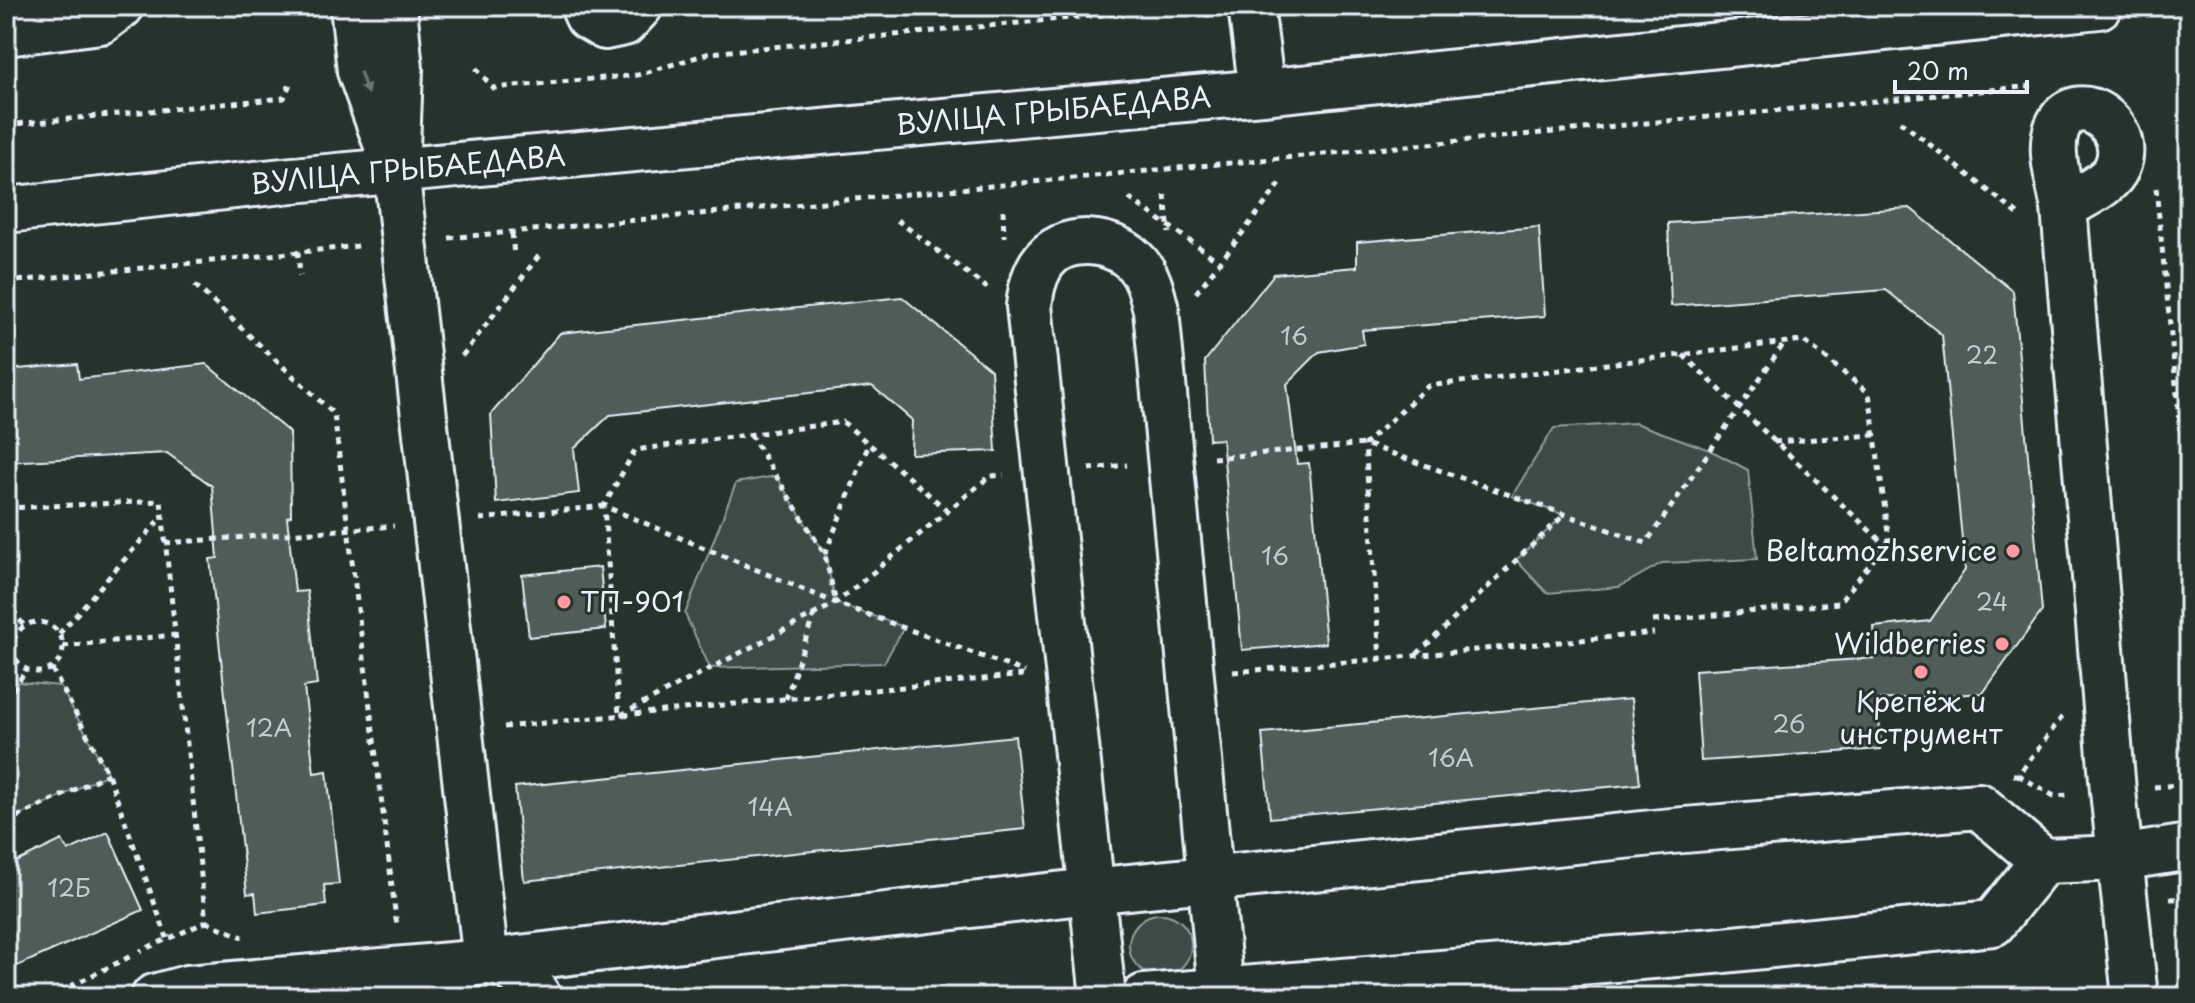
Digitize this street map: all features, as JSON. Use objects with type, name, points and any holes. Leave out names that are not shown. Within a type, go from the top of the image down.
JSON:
[{"type":"street","points":[[33,22],[101,21],[121,6]]},
{"type":"street","points":[[353,6],[360,71],[396,170]]},
{"type":"street","points":[[394,6],[400,69],[396,170],[486,962]]},
{"type":"street","points":[[583,6],[588,17],[605,27],[624,23],[640,6]]},
{"type":"street","name":"ВУЛІЦА ГРЫБАЕДАВА","points":[[6,210],[396,170],[1262,92],[2099,6]]},
{"type":"street","points":[[1252,12],[1262,92]]},
{"type":"street","points":[[2064,208],[2120,858],[2135,997]]},
{"type":"street","points":[[1103,997],[1029,306],[1032,282],[1043,262],[1062,246],[1088,241],[1116,247],[1137,264],[1150,285],[1156,310],[1221,990]]},
{"type":"street","points":[[154,997],[187,988],[486,962],[1090,891],[1672,831],[1979,806],[2043,861],[2120,858],[2189,847]]},
{"type":"street","points":[[1144,997],[1714,951],[1993,923],[2043,861]]},
{"type":"street","points":[[442,997],[454,976],[468,966],[486,962],[520,971],[538,997]]},
{"type":"path","points":[[476,68],[493,88],[638,75],[710,53],[1136,12],[1252,12],[1370,6]]},
{"type":"path","points":[[6,125],[284,98],[292,79]]},
{"type":"path","points":[[6,282],[298,251],[512,233],[2038,85]]},
{"type":"path","points":[[1900,121],[2019,214],[2020,229]]},
{"type":"path","points":[[2155,179],[2189,512]]},
{"type":"path","points":[[1195,295],[1281,183]]},
{"type":"path","points":[[1129,198],[1220,262]]},
{"type":"path","points":[[897,220],[998,296]]},
{"type":"path","points":[[512,233],[514,255]]},
{"type":"path","points":[[298,251],[300,276]]},
{"type":"path","points":[[453,366],[541,253]]},
{"type":"path","points":[[195,285],[334,414],[397,930]]},
{"type":"path","points":[[1380,659],[1365,444],[1428,386],[1803,340],[1869,393],[1889,540],[1839,603],[1653,621]]},
{"type":"path","points":[[1682,355],[1885,545]]},
{"type":"path","points":[[750,434],[825,555],[836,603]]},
{"type":"path","points":[[1773,442],[1875,435]]},
{"type":"path","points":[[825,555],[869,444]]},
{"type":"path","points":[[6,508],[161,501],[206,922]]},
{"type":"path","points":[[165,543],[349,527],[435,525],[604,506],[836,603],[1030,674],[459,732]]},
{"type":"path","points":[[1415,655],[1564,515]]},
{"type":"path","points":[[59,634],[163,517]]},
{"type":"path","points":[[6,600],[24,626]]},
{"type":"path","points":[[786,699],[814,614]]},
{"type":"path","points":[[37,622],[50,624],[59,634],[63,646],[61,659],[52,669],[39,673],[26,670],[10,655],[15,635],[24,626],[37,622]]},
{"type":"path","points":[[1189,676],[1654,633]]},
{"type":"path","points":[[63,646],[175,635]]},
{"type":"path","points":[[52,669],[108,774],[167,938]]},
{"type":"path","points":[[6,700],[26,670]]},
{"type":"path","points":[[2002,776],[2018,775],[2066,711]]},
{"type":"path","points":[[6,822],[108,774]]},
{"type":"path","points":[[49,997],[206,922],[256,941]]},
{"type":"path","points":[[381,931],[411,929]]},
{"type":"shaded area","points":[[1635,423],[1710,450],[1748,470],[1757,559],[1662,563],[1619,587],[1547,593],[1516,560],[1564,515],[1512,496],[1554,428]]},
{"type":"shaded area","points":[[776,476],[825,555],[836,603],[904,627],[884,663],[710,668],[685,614],[736,483]]},
{"type":"shaded area","points":[[6,667],[18,682],[60,686],[108,774],[6,822]]},
{"type":"shaded area","points":[[1160,914],[1182,923],[1191,945],[1182,967],[1160,976],[1138,967],[1129,945],[1138,923]]},
{"type":"building","points":[[1910,208],[2013,291],[2042,611],[1983,693],[1878,700],[1881,749],[1701,761],[1695,670],[1876,658],[1874,627],[1930,621],[1965,570],[1942,335],[1886,290],[1671,306],[1668,223]]},
{"type":"building","points":[[1539,227],[1545,316],[1362,330],[1364,344],[1319,352],[1287,384],[1297,464],[1309,463],[1326,643],[1242,650],[1222,439],[1209,440],[1205,361],[1274,274],[1357,267],[1357,242]]},
{"type":"building","points":[[902,297],[991,370],[996,451],[911,454],[912,420],[872,386],[610,415],[574,449],[579,493],[496,503],[491,414],[560,333]]},
{"type":"building","points":[[77,364],[79,379],[206,364],[290,433],[291,516],[287,517],[295,592],[307,591],[317,685],[304,687],[314,773],[327,771],[339,884],[324,885],[326,905],[257,913],[255,893],[247,894],[210,559],[218,558],[212,486],[167,453],[6,462],[6,370]]},
{"type":"building","name":"ТП-901","points":[[600,567],[606,629],[529,637],[522,575]]},
{"type":"building","points":[[1631,699],[1640,784],[1270,818],[1262,733]]},
{"type":"building","points":[[1015,736],[1025,829],[524,881],[515,787]]},
{"type":"building","points":[[108,832],[143,910],[6,971],[6,867],[62,840],[68,851]]},
{"type":"place","name":"Beltamozhservice","points":[[2013,551]]},
{"type":"place","name":"ТП-901","points":[[564,602]]},
{"type":"place","name":"Wildberries","points":[[2002,644]]},
{"type":"place","name":"Крепёж и инструмент","points":[[1921,672]]}]
